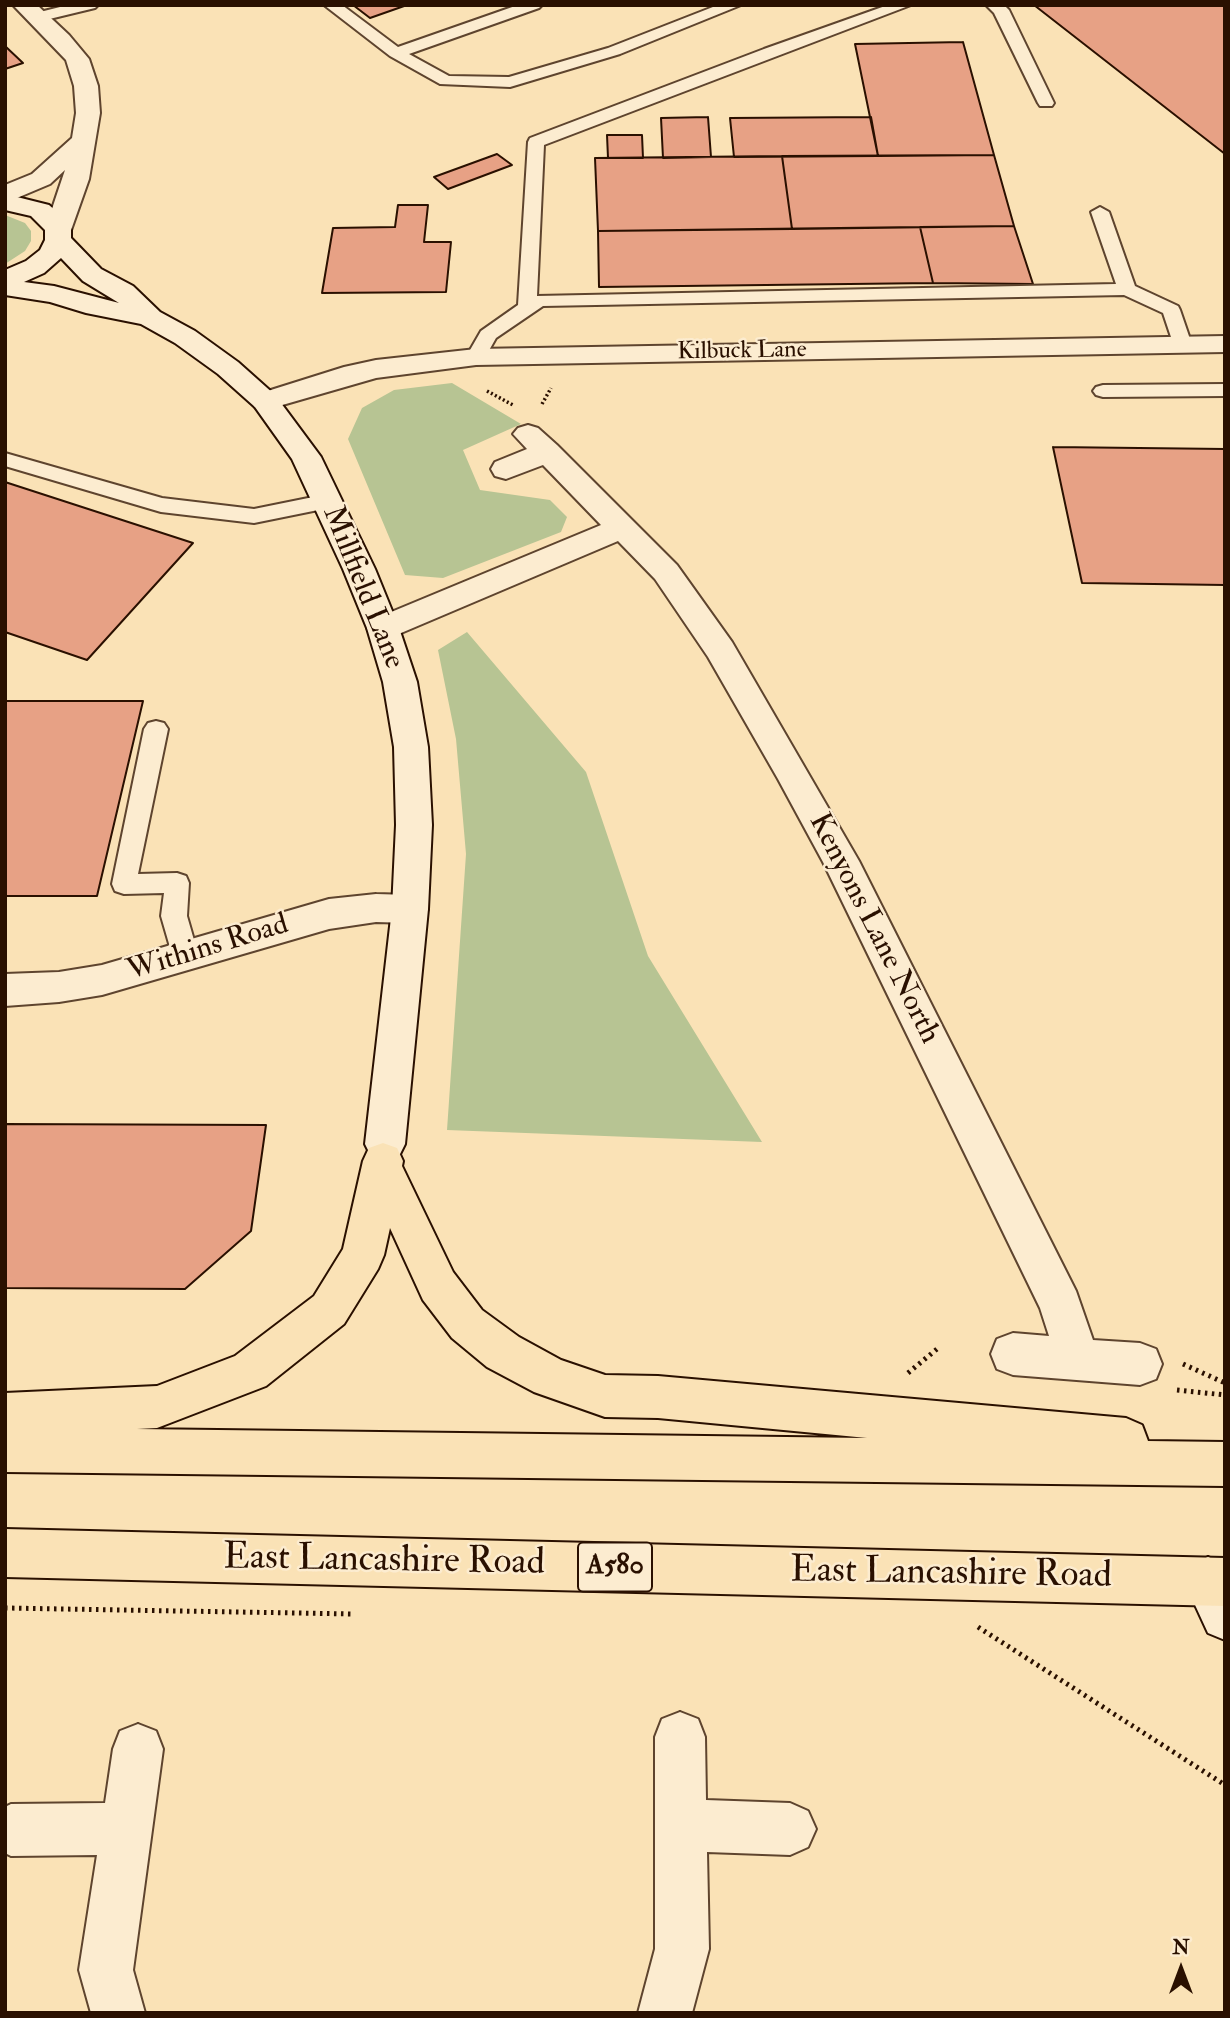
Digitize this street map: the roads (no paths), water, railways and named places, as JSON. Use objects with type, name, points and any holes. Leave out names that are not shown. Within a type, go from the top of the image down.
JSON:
[{"type":"highway","points":[[5,1415],[157,1407],[250,1371],[329,1310],[363,1255],[384,1156]]},
{"type":"highway","points":[[384,1156],[438,1286],[467,1324],[503,1352],[550,1377],[605,1396],[658,1397],[1225,1449]]},
{"type":"highway","points":[[5,1450],[1225,1464]]},
{"type":"highway","name":"East Lancashire Road","points":[[5,1553],[1219,1593]]},
{"type":"street","points":[[5,280],[35,267],[51,254],[76,178],[88,113],[86,86],[77,60],[30,11]]},
{"type":"street","points":[[5,195],[41,179],[84,140]]},
{"type":"street","name":"Millfield Lane","points":[[5,202],[40,210],[52,219],[58,235],[92,275],[124,292],[150,318],[185,337],[228,368],[265,401],[306,457],[383,628],[400,682],[411,747],[414,825],[410,909],[384,1156]]},
{"type":"street","name":"Millfield Lane","points":[[5,287],[54,294],[96,307],[150,318]]},
{"type":"street","name":"Kilbuck Lane","points":[[265,401],[365,371],[418,362],[476,357],[1225,344]]},
{"type":"street","name":"Kenyons Lane North","points":[[506,470],[538,443],[666,572],[720,650],[841,861],[1061,1306],[1071,1335],[1074,1359]]},
{"type":"street","points":[[383,628],[624,527]]},
{"type":"street","name":"Withins Road","points":[[5,990],[58,987],[102,980],[329,914],[376,908],[410,909]]},
{"type":"street","points":[[1013,1354],[1140,1364]]},
{"type":"street","points":[[665,2013],[682,1949],[680,1737]]},
{"type":"street","points":[[118,2013],[106,1970],[138,1749]]},
{"type":"street","points":[[681,1825],[790,1829]]},
{"type":"street","points":[[10,1830],[126,1829]]},
{"type":"lane","points":[[30,11],[90,5]]},
{"type":"lane","points":[[332,5],[396,53],[446,81],[510,82],[614,51],[733,5]]},
{"type":"lane","points":[[396,53],[534,5]]},
{"type":"lane","points":[[527,307],[536,142],[770,52],[903,5]]},
{"type":"lane","points":[[994,5],[1001,10],[1046,103]]},
{"type":"lane","points":[[1100,212],[1127,289]]},
{"type":"lane","points":[[476,357],[488,335],[539,301],[1127,289],[1171,310],[1182,345]]},
{"type":"lane","points":[[1103,391],[1225,390]]},
{"type":"lane","points":[[5,459],[161,505],[254,516],[328,501]]},
{"type":"lane","points":[[156,729],[124,884],[177,883],[174,916],[185,954]]}]
